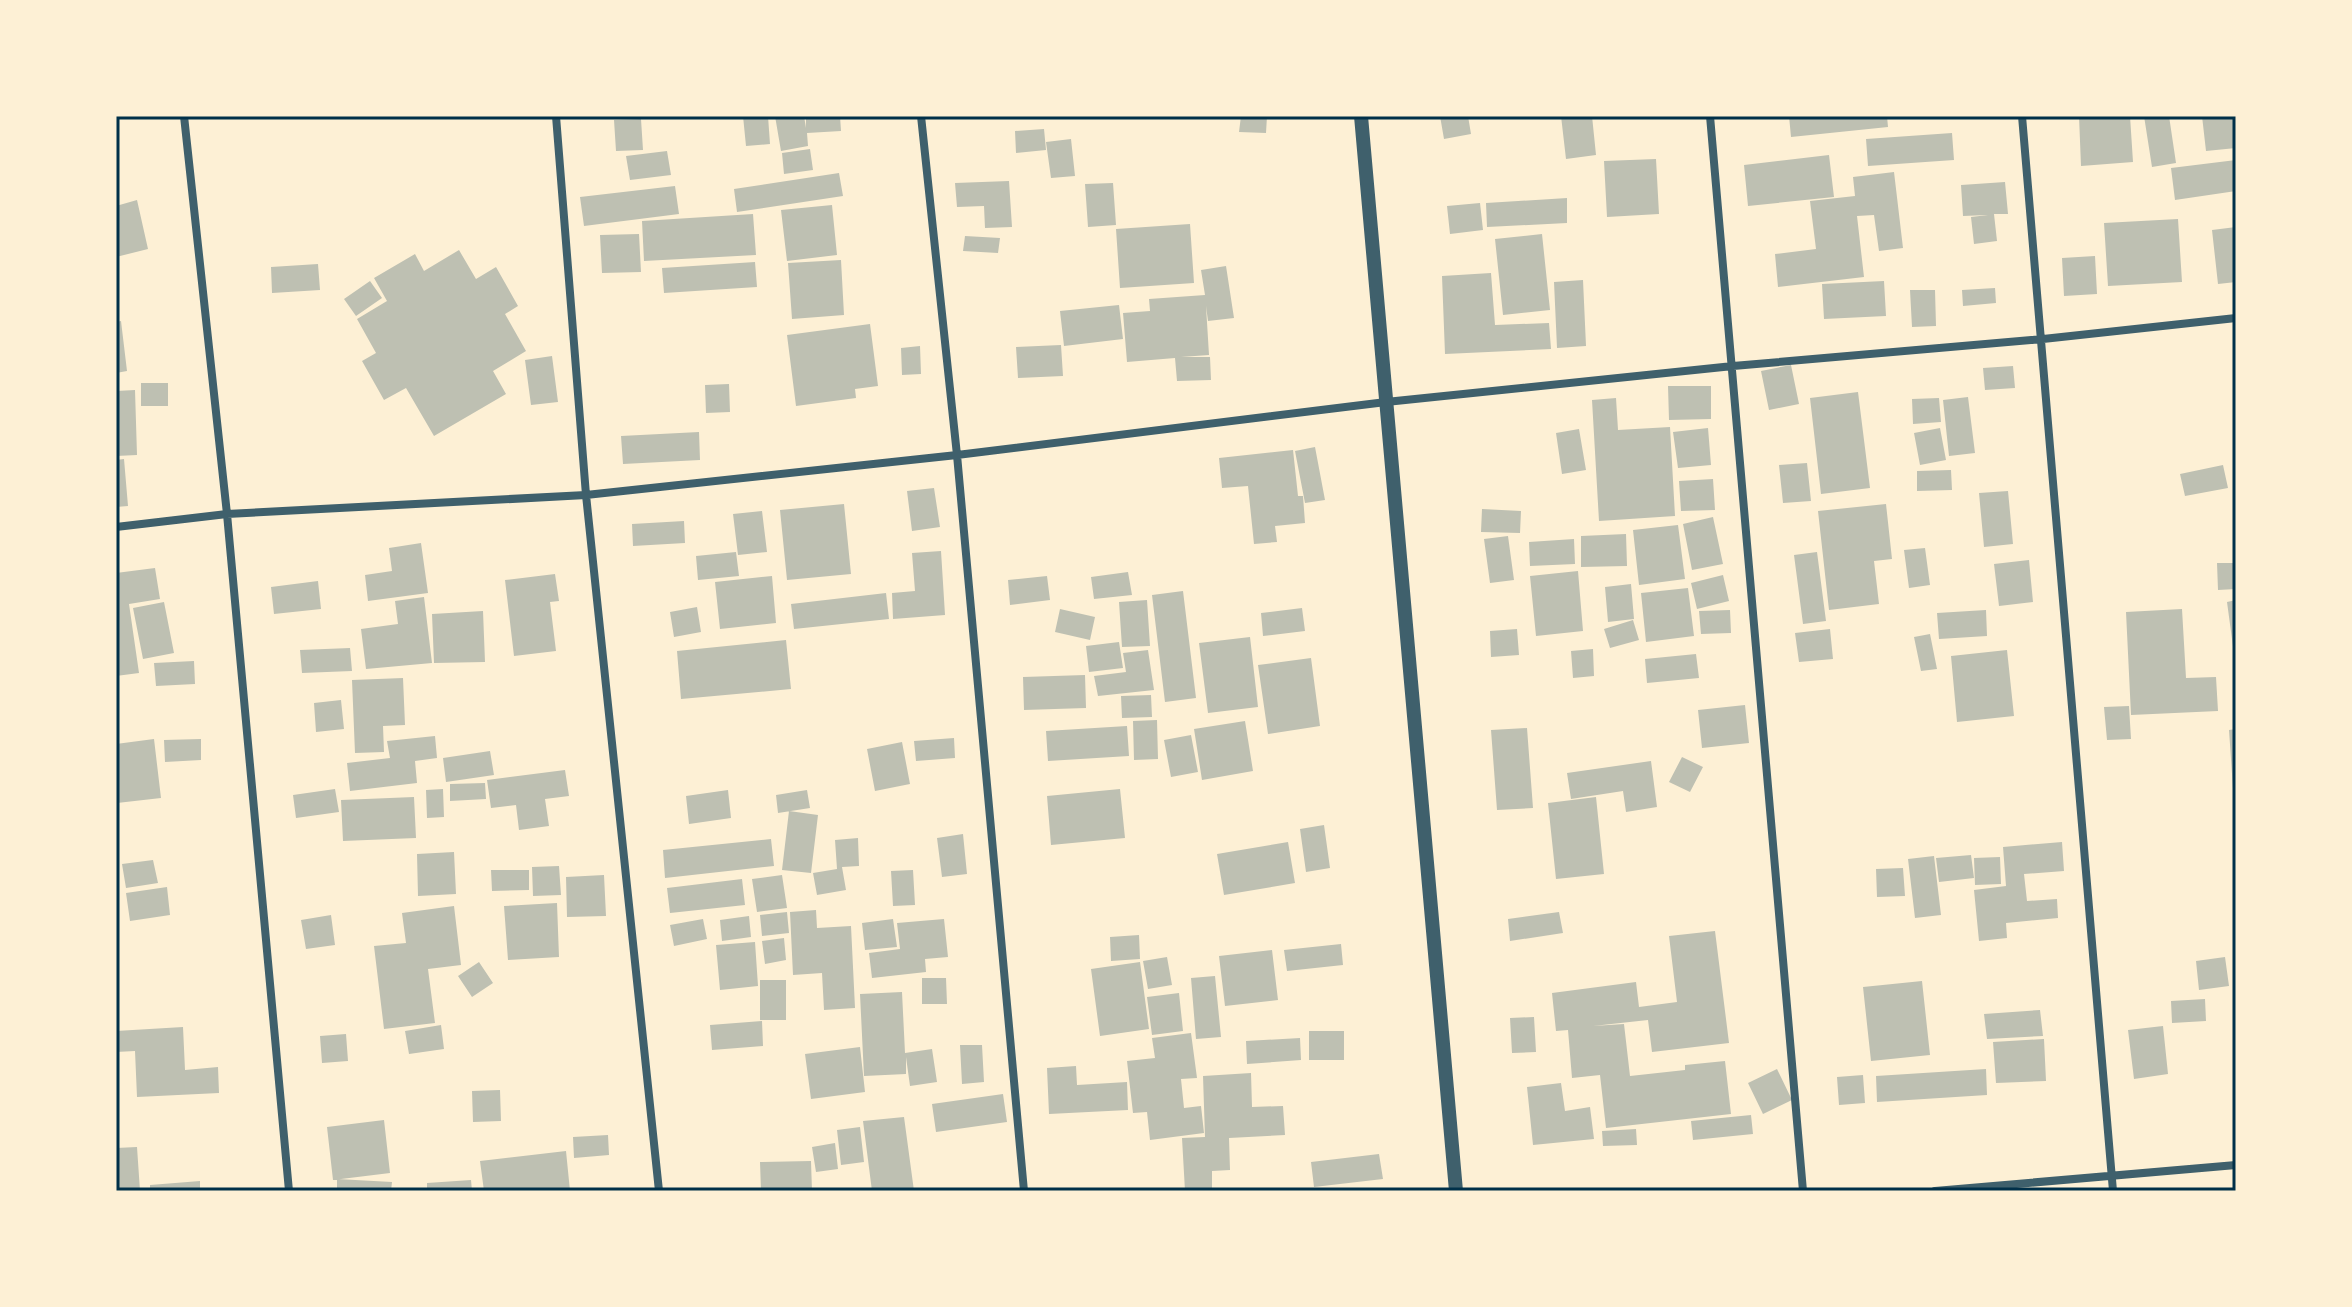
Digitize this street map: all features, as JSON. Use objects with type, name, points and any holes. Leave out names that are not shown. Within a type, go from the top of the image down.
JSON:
[{"type":"street","points":[[184,116],[227,514],[289,1191]]},
{"type":"street","points":[[556,116],[586,495],[659,1191]]},
{"type":"street","points":[[921,116],[957,455],[1024,1191]]},
{"type":"street","points":[[1361,116],[1456,1191]]},
{"type":"street","points":[[1710,116],[1803,1191]]},
{"type":"street","points":[[2022,116],[2113,1191]]},
{"type":"street","points":[[116,527],[227,514],[586,495],[957,455],[1386,402],[2236,318]]},
{"type":"street","points":[[1935,1191],[2236,1165]]},
{"type":"building","points":[[743,116],[768,116],[770,144],[746,146]]},
{"type":"building","points":[[775,116],[804,116],[806,128],[806,116],[840,116],[841,131],[807,133],[808,146],[781,151]]},
{"type":"building","points":[[1241,116],[1267,116],[1266,133],[1239,132]]},
{"type":"building","points":[[1440,116],[1468,116],[1471,134],[1444,139]]},
{"type":"building","points":[[1561,116],[1592,116],[1596,155],[1566,159]]},
{"type":"building","points":[[1789,116],[1887,116],[1888,127],[1791,137]]},
{"type":"building","points":[[2079,116],[2130,116],[2133,162],[2081,166]]},
{"type":"building","points":[[2144,116],[2169,116],[2176,163],[2152,167]]},
{"type":"building","points":[[2202,116],[2236,116],[2236,148],[2206,151]]},
{"type":"building","points":[[641,119],[643,150],[616,151],[614,120]]},
{"type":"building","points":[[1044,129],[1046,150],[1016,153],[1015,131]]},
{"type":"building","points":[[1952,133],[1954,160],[1868,166],[1866,139]]},
{"type":"building","points":[[1071,139],[1075,176],[1051,178],[1046,142]]},
{"type":"building","points":[[810,149],[813,170],[784,174],[782,153]]},
{"type":"building","points":[[667,151],[671,175],[630,180],[626,156]]},
{"type":"building","points":[[1829,155],[1834,197],[1748,206],[1744,165]]},
{"type":"building","points":[[1656,159],[1659,214],[1607,217],[1604,161]]},
{"type":"building","points":[[2236,160],[2236,191],[2175,200],[2171,168]]},
{"type":"building","points":[[1894,172],[1903,248],[1879,251],[1874,215],[1857,216],[1864,277],[1778,287],[1775,254],[1816,249],[1810,201],[1855,196],[1853,177]]},
{"type":"building","points":[[839,173],[843,196],[737,212],[734,189]]},
{"type":"building","points":[[1009,181],[1012,227],[985,228],[984,206],[957,207],[955,183]]},
{"type":"building","points":[[2005,182],[2008,214],[1994,214],[1997,241],[1974,244],[1971,217],[1988,215],[1963,216],[1961,185]]},
{"type":"building","points":[[1113,183],[1116,225],[1088,227],[1085,184]]},
{"type":"building","points":[[675,186],[679,214],[584,226],[580,197]]},
{"type":"building","points":[[1567,198],[1567,223],[1487,227],[1486,203]]},
{"type":"building","points":[[137,200],[148,249],[116,257],[116,206]]},
{"type":"building","points":[[1480,203],[1483,230],[1450,234],[1447,206]]},
{"type":"building","points":[[832,205],[837,255],[787,261],[781,210]]},
{"type":"building","points":[[753,214],[756,255],[644,261],[642,221]]},
{"type":"building","points":[[2178,219],[2182,282],[2108,286],[2104,223]]},
{"type":"building","points":[[1190,224],[1194,283],[1120,288],[1116,229]]},
{"type":"building","points":[[2236,227],[2236,282],[2218,284],[2212,230]]},
{"type":"building","points":[[639,234],[641,272],[602,273],[600,235]]},
{"type":"building","points":[[1542,234],[1550,310],[1503,315],[1495,239]]},
{"type":"building","points":[[965,236],[1000,238],[998,253],[963,251]]},
{"type":"building","points":[[459,250],[476,279],[496,267],[518,306],[505,314],[526,351],[493,371],[506,394],[434,436],[406,388],[384,400],[362,361],[376,353],[357,319],[387,301],[374,278],[415,254],[424,271]]},
{"type":"building","points":[[2095,256],[2097,294],[2064,296],[2062,258]]},
{"type":"building","points":[[841,260],[844,315],[792,319],[788,263]]},
{"type":"building","points":[[755,262],[757,287],[664,293],[662,268]]},
{"type":"building","points":[[318,264],[320,290],[272,293],[271,267]]},
{"type":"building","points":[[1226,266],[1234,318],[1208,321],[1206,306],[1209,355],[1181,357],[1210,357],[1211,380],[1177,381],[1175,358],[1127,362],[1123,313],[1150,311],[1149,299],[1205,295],[1201,270]]},
{"type":"building","points":[[1491,273],[1495,325],[1549,323],[1551,349],[1445,354],[1442,276]]},
{"type":"building","points":[[1583,280],[1586,346],[1557,348],[1554,282]]},
{"type":"building","points":[[370,281],[382,298],[356,316],[344,299]]},
{"type":"building","points":[[1884,281],[1886,316],[1824,319],[1822,284]]},
{"type":"building","points":[[1995,288],[1996,303],[1963,306],[1962,290]]},
{"type":"building","points":[[1910,290],[1935,290],[1936,326],[1912,327]]},
{"type":"building","points":[[1119,305],[1123,339],[1064,346],[1060,311]]},
{"type":"building","points":[[121,321],[127,371],[116,373],[116,322]]},
{"type":"building","points":[[870,324],[878,386],[855,389],[856,398],[796,406],[787,335]]},
{"type":"building","points":[[1061,345],[1063,376],[1018,378],[1016,347]]},
{"type":"building","points":[[920,346],[921,374],[902,375],[901,348]]},
{"type":"building","points":[[552,356],[558,402],[531,405],[525,360]]},
{"type":"building","points":[[1791,365],[1799,404],[1769,410],[1761,371]]},
{"type":"building","points":[[2013,366],[2015,388],[1985,390],[1983,368]]},
{"type":"building","points":[[141,383],[168,383],[168,406],[141,406]]},
{"type":"building","points":[[729,384],[730,412],[706,413],[705,385]]},
{"type":"building","points":[[1668,386],[1711,386],[1711,419],[1669,420]]},
{"type":"building","points":[[135,390],[137,455],[116,456],[116,391]]},
{"type":"building","points":[[1858,392],[1870,488],[1821,494],[1810,398]]},
{"type":"building","points":[[1968,397],[1975,453],[1949,456],[1943,400]]},
{"type":"building","points":[[1616,398],[1618,430],[1670,427],[1675,516],[1599,521],[1592,400]]},
{"type":"building","points":[[1939,398],[1941,422],[1913,424],[1912,399]]},
{"type":"building","points":[[1708,428],[1711,465],[1678,468],[1673,432]]},
{"type":"building","points":[[1940,428],[1946,460],[1920,465],[1914,433]]},
{"type":"building","points":[[1579,429],[1586,470],[1562,474],[1556,433]]},
{"type":"building","points":[[699,432],[700,460],[623,464],[621,436]]},
{"type":"building","points":[[1315,447],[1325,500],[1305,503],[1295,451]]},
{"type":"building","points":[[1293,450],[1298,496],[1303,496],[1305,523],[1275,526],[1277,542],[1254,544],[1248,486],[1222,488],[1219,458]]},
{"type":"building","points":[[124,459],[128,506],[116,507],[116,460]]},
{"type":"building","points":[[1807,463],[1811,501],[1783,503],[1779,465]]},
{"type":"building","points":[[2223,465],[2228,488],[2185,496],[2180,474]]},
{"type":"building","points":[[1951,470],[1952,490],[1917,491],[1917,471]]},
{"type":"building","points":[[1713,479],[1715,510],[1681,511],[1679,481]]},
{"type":"building","points":[[934,488],[940,527],[912,531],[907,491]]},
{"type":"building","points":[[2008,491],[2013,544],[1984,547],[1979,493]]},
{"type":"building","points":[[844,504],[851,574],[787,580],[780,510]]},
{"type":"building","points":[[1886,504],[1892,559],[1874,561],[1879,604],[1829,610],[1818,511]]},
{"type":"building","points":[[1482,509],[1521,511],[1520,533],[1481,532]]},
{"type":"building","points":[[762,511],[767,552],[738,555],[733,514]]},
{"type":"building","points":[[1713,517],[1723,564],[1692,570],[1683,524]]},
{"type":"building","points":[[684,521],[685,543],[633,546],[632,524]]},
{"type":"building","points":[[1678,525],[1685,579],[1639,585],[1633,530]]},
{"type":"building","points":[[1626,534],[1627,566],[1581,567],[1581,536]]},
{"type":"building","points":[[1508,536],[1514,580],[1490,583],[1484,539]]},
{"type":"building","points":[[1574,539],[1575,564],[1530,566],[1529,542]]},
{"type":"building","points":[[421,543],[428,593],[368,601],[365,575],[392,571],[389,548]]},
{"type":"building","points":[[1925,548],[1930,585],[1909,588],[1904,550]]},
{"type":"building","points":[[941,551],[945,615],[893,619],[892,593],[915,591],[912,553]]},
{"type":"building","points":[[736,552],[739,576],[698,580],[696,556]]},
{"type":"building","points":[[1817,552],[1826,621],[1803,624],[1794,555]]},
{"type":"building","points":[[2029,560],[2033,602],[1999,606],[1994,564]]},
{"type":"building","points":[[2217,563],[2236,563],[2236,589],[2218,590]]},
{"type":"building","points":[[155,568],[160,599],[129,604],[139,673],[116,676],[116,573]]},
{"type":"building","points":[[1578,571],[1583,631],[1536,636],[1530,576]]},
{"type":"building","points":[[1128,572],[1132,595],[1094,599],[1091,577]]},
{"type":"building","points":[[555,574],[559,601],[550,602],[556,651],[514,656],[505,580]]},
{"type":"building","points":[[1723,575],[1729,601],[1697,609],[1691,583]]},
{"type":"building","points":[[772,576],[776,623],[720,629],[715,582]]},
{"type":"building","points":[[1047,576],[1050,600],[1010,605],[1008,580]]},
{"type":"building","points":[[318,581],[321,609],[274,614],[271,587]]},
{"type":"building","points":[[1631,584],[1634,619],[1608,622],[1605,587]]},
{"type":"building","points":[[1688,588],[1694,636],[1646,642],[1641,593]]},
{"type":"building","points":[[1183,591],[1196,698],[1165,702],[1152,595]]},
{"type":"building","points":[[886,593],[889,619],[794,629],[791,604]]},
{"type":"building","points":[[424,597],[432,663],[366,669],[361,629],[398,624],[395,601]]},
{"type":"building","points":[[1147,600],[1150,646],[1122,647],[1119,602]]},
{"type":"building","points":[[2236,600],[2236,654],[2234,654],[2227,602]]},
{"type":"building","points":[[164,602],[174,653],[143,659],[133,608]]},
{"type":"building","points":[[697,607],[701,632],[674,637],[670,612]]},
{"type":"building","points":[[1302,608],[1305,631],[1263,636],[1261,613]]},
{"type":"building","points":[[1060,609],[1095,617],[1090,640],[1055,632]]},
{"type":"building","points":[[2182,609],[2186,678],[2216,677],[2218,711],[2131,715],[2126,612]]},
{"type":"building","points":[[1730,610],[1731,633],[1701,634],[1699,611]]},
{"type":"building","points":[[1986,610],[1987,636],[1939,639],[1937,613]]},
{"type":"building","points":[[483,611],[485,662],[434,663],[432,614]]},
{"type":"building","points":[[1633,620],[1639,640],[1610,648],[1604,629]]},
{"type":"building","points":[[1517,629],[1519,655],[1491,657],[1490,631]]},
{"type":"building","points":[[1830,629],[1833,659],[1799,662],[1795,633]]},
{"type":"building","points":[[1930,634],[1937,669],[1921,671],[1914,637]]},
{"type":"building","points":[[1250,637],[1258,707],[1208,713],[1199,643]]},
{"type":"building","points":[[786,640],[791,689],[681,699],[677,651]]},
{"type":"building","points":[[1119,642],[1123,668],[1089,672],[1086,646]]},
{"type":"building","points":[[350,648],[352,671],[302,673],[300,650]]},
{"type":"building","points":[[1593,649],[1594,676],[1573,678],[1571,651]]},
{"type":"building","points":[[1148,650],[1154,690],[1098,696],[1094,676],[1126,672],[1123,653]]},
{"type":"building","points":[[2007,650],[2014,716],[1957,722],[1951,656]]},
{"type":"building","points":[[1696,654],[1699,678],[1647,683],[1645,659]]},
{"type":"building","points":[[1311,658],[1320,726],[1268,734],[1258,665]]},
{"type":"building","points":[[194,661],[195,684],[156,686],[154,663]]},
{"type":"building","points":[[1085,675],[1086,708],[1024,710],[1023,677]]},
{"type":"building","points":[[403,678],[405,725],[383,726],[384,752],[355,753],[352,680]]},
{"type":"building","points":[[1151,695],[1152,717],[1122,718],[1121,696]]},
{"type":"building","points":[[341,700],[344,729],[316,732],[314,703]]},
{"type":"building","points":[[1745,705],[1749,743],[1702,748],[1698,710]]},
{"type":"building","points":[[2129,706],[2131,739],[2107,740],[2104,707]]},
{"type":"building","points":[[1157,720],[1158,759],[1134,760],[1133,721]]},
{"type":"building","points":[[1245,721],[1253,771],[1202,780],[1194,729]]},
{"type":"building","points":[[1127,726],[1129,756],[1048,761],[1046,731]]},
{"type":"building","points":[[1527,728],[1533,808],[1497,810],[1491,730]]},
{"type":"building","points":[[2236,729],[2236,803],[2234,803],[2229,730]]},
{"type":"building","points":[[1191,735],[1198,772],[1171,777],[1164,740]]},
{"type":"building","points":[[435,736],[437,758],[415,761],[417,783],[350,791],[347,763],[390,758],[387,741]]},
{"type":"building","points":[[954,738],[955,758],[916,761],[914,741]]},
{"type":"building","points":[[154,739],[161,798],[117,803],[116,744]]},
{"type":"building","points":[[201,739],[201,760],[165,762],[164,740]]},
{"type":"building","points":[[902,742],[910,784],[875,791],[867,749]]},
{"type":"building","points":[[490,751],[494,775],[446,782],[443,758]]},
{"type":"building","points":[[1682,757],[1703,767],[1690,792],[1669,782]]},
{"type":"building","points":[[1651,761],[1657,807],[1626,812],[1623,791],[1571,799],[1567,773]]},
{"type":"building","points":[[565,770],[569,796],[545,799],[549,826],[519,830],[516,805],[491,808],[487,780]]},
{"type":"building","points":[[485,783],[486,799],[450,801],[450,784]]},
{"type":"building","points":[[335,789],[339,812],[296,818],[293,795]]},
{"type":"building","points":[[443,789],[444,817],[427,818],[426,790]]},
{"type":"building","points":[[1120,789],[1125,838],[1051,845],[1047,796]]},
{"type":"building","points":[[728,790],[731,818],[689,824],[686,796]]},
{"type":"building","points":[[807,790],[810,808],[778,813],[776,795]]},
{"type":"building","points":[[414,797],[416,838],[343,841],[341,800]]},
{"type":"building","points":[[1596,797],[1604,874],[1556,879],[1548,803]]},
{"type":"building","points":[[789,811],[818,815],[811,873],[782,870]]},
{"type":"building","points":[[1324,825],[1330,868],[1306,872],[1300,829]]},
{"type":"building","points":[[963,834],[967,874],[942,877],[937,838]]},
{"type":"building","points":[[858,838],[859,866],[842,867],[846,890],[817,895],[813,873],[837,869],[835,840]]},
{"type":"building","points":[[771,839],[774,866],[665,878],[663,850]]},
{"type":"building","points":[[1288,842],[1295,883],[1224,895],[1217,854]]},
{"type":"building","points":[[2062,842],[2064,871],[2024,874],[2027,901],[2057,899],[2058,918],[2006,923],[2007,938],[1979,941],[1974,890],[2006,886],[2003,847]]},
{"type":"building","points":[[454,852],[456,894],[418,896],[417,854]]},
{"type":"building","points":[[1971,855],[1974,878],[1939,882],[1936,858]]},
{"type":"building","points":[[1934,856],[1941,915],[1915,918],[1908,859]]},
{"type":"building","points":[[2000,857],[2001,884],[1975,885],[1974,858]]},
{"type":"building","points":[[153,860],[158,883],[126,888],[122,864]]},
{"type":"building","points":[[559,866],[561,895],[533,896],[532,867]]},
{"type":"building","points":[[1903,868],[1905,896],[1877,897],[1876,869]]},
{"type":"building","points":[[491,870],[529,870],[529,890],[492,891]]},
{"type":"building","points":[[913,870],[915,905],[893,906],[891,871]]},
{"type":"building","points":[[604,875],[606,916],[567,917],[566,877]]},
{"type":"building","points":[[782,875],[787,908],[757,912],[752,879]]},
{"type":"building","points":[[742,879],[745,905],[670,913],[667,888]]},
{"type":"building","points":[[167,887],[170,915],[130,921],[126,893]]},
{"type":"building","points":[[557,903],[559,957],[508,960],[504,906]]},
{"type":"building","points":[[454,906],[461,965],[428,969],[435,1023],[384,1029],[374,946],[406,943],[402,913]]},
{"type":"building","points":[[816,910],[817,928],[851,926],[855,1008],[824,1010],[822,973],[793,975],[790,912]]},
{"type":"building","points":[[787,912],[789,933],[762,936],[760,915]]},
{"type":"building","points":[[1559,912],[1563,933],[1510,941],[1508,919]]},
{"type":"building","points":[[331,915],[335,945],[306,949],[301,920]]},
{"type":"building","points":[[749,916],[751,937],[722,941],[720,920]]},
{"type":"building","points":[[703,919],[707,939],[674,946],[670,925]]},
{"type":"building","points":[[893,919],[897,947],[865,950],[862,923]]},
{"type":"building","points":[[944,919],[948,957],[925,959],[926,972],[872,978],[869,953],[900,949],[897,923]]},
{"type":"building","points":[[1715,931],[1729,1043],[1652,1052],[1648,1020],[1593,1026],[1624,1024],[1630,1076],[1685,1070],[1685,1065],[1725,1061],[1731,1114],[1606,1128],[1600,1075],[1572,1078],[1568,1030],[1556,1031],[1552,993],[1636,982],[1639,1007],[1677,1002],[1669,936]]},
{"type":"building","points":[[1139,935],[1140,959],[1111,961],[1110,937]]},
{"type":"building","points":[[784,938],[786,960],[765,964],[762,941]]},
{"type":"building","points":[[755,942],[758,986],[720,990],[716,945]]},
{"type":"building","points":[[1341,944],[1343,965],[1287,971],[1284,950]]},
{"type":"building","points":[[1272,950],[1278,1000],[1225,1006],[1219,956]]},
{"type":"building","points":[[1167,957],[1172,985],[1148,989],[1143,961]]},
{"type":"building","points":[[2225,957],[2229,986],[2199,990],[2196,961]]},
{"type":"building","points":[[479,962],[493,983],[472,997],[458,976]]},
{"type":"building","points":[[1140,962],[1149,1029],[1100,1036],[1091,969]]},
{"type":"building","points":[[1215,976],[1221,1037],[1196,1039],[1191,978]]},
{"type":"building","points":[[922,978],[946,978],[947,1004],[922,1004]]},
{"type":"building","points":[[760,980],[786,980],[786,1020],[760,1020]]},
{"type":"building","points":[[1922,981],[1930,1055],[1871,1061],[1863,987]]},
{"type":"building","points":[[902,992],[905,1053],[932,1049],[937,1082],[910,1086],[906,1057],[906,1074],[864,1076],[860,994]]},
{"type":"building","points":[[1179,993],[1183,1031],[1152,1035],[1147,997]]},
{"type":"building","points":[[2205,999],[2206,1021],[2172,1023],[2171,1001]]},
{"type":"building","points":[[2040,1010],[2043,1036],[1987,1039],[1984,1014]]},
{"type":"building","points":[[1534,1017],[1536,1052],[1512,1053],[1510,1018]]},
{"type":"building","points":[[762,1021],[763,1046],[712,1050],[710,1025]]},
{"type":"building","points":[[441,1025],[444,1049],[409,1054],[405,1031]]},
{"type":"building","points":[[2163,1026],[2168,1074],[2134,1079],[2128,1030]]},
{"type":"building","points":[[183,1027],[185,1070],[218,1067],[219,1093],[137,1097],[135,1051],[116,1052],[116,1031]]},
{"type":"building","points":[[1309,1031],[1344,1031],[1344,1060],[1309,1060]]},
{"type":"building","points":[[1191,1033],[1197,1078],[1181,1079],[1184,1108],[1201,1106],[1204,1133],[1150,1140],[1147,1112],[1133,1113],[1127,1061],[1155,1058],[1152,1038]]},
{"type":"building","points":[[346,1034],[348,1061],[322,1063],[320,1036]]},
{"type":"building","points":[[1300,1038],[1301,1060],[1247,1064],[1246,1041]]},
{"type":"building","points":[[2044,1039],[2046,1081],[1996,1083],[1993,1042]]},
{"type":"building","points":[[960,1045],[982,1045],[984,1082],[962,1084]]},
{"type":"building","points":[[860,1047],[865,1092],[811,1099],[805,1054]]},
{"type":"building","points":[[1076,1066],[1077,1085],[1127,1082],[1128,1110],[1049,1114],[1047,1068]]},
{"type":"building","points":[[1777,1069],[1792,1100],[1763,1114],[1748,1083]]},
{"type":"building","points":[[1986,1069],[1987,1095],[1877,1102],[1876,1076]]},
{"type":"building","points":[[1251,1073],[1252,1107],[1283,1106],[1285,1135],[1229,1138],[1230,1170],[1212,1171],[1212,1191],[1185,1191],[1182,1138],[1205,1137],[1203,1076]]},
{"type":"building","points":[[1863,1075],[1865,1103],[1839,1105],[1837,1077]]},
{"type":"building","points":[[1561,1083],[1565,1111],[1590,1107],[1594,1139],[1533,1145],[1527,1087]]},
{"type":"building","points":[[500,1090],[501,1121],[473,1122],[472,1091]]},
{"type":"building","points":[[1003,1094],[1007,1122],[936,1132],[932,1104]]},
{"type":"building","points":[[1751,1115],[1753,1134],[1693,1140],[1691,1121]]},
{"type":"building","points":[[904,1117],[914,1191],[872,1191],[863,1121]]},
{"type":"building","points":[[384,1120],[390,1173],[333,1180],[327,1127]]},
{"type":"building","points":[[860,1127],[864,1162],[841,1165],[837,1130]]},
{"type":"building","points":[[1636,1129],[1637,1145],[1603,1146],[1602,1131]]},
{"type":"building","points":[[608,1135],[609,1155],[574,1158],[573,1137]]},
{"type":"building","points":[[835,1143],[838,1169],[816,1172],[812,1147]]},
{"type":"building","points":[[137,1147],[140,1191],[119,1191],[116,1148]]},
{"type":"building","points":[[566,1151],[570,1191],[484,1191],[480,1161]]},
{"type":"building","points":[[1379,1154],[1383,1179],[1314,1187],[1311,1162]]},
{"type":"building","points":[[811,1161],[812,1191],[761,1191],[760,1162]]},
{"type":"building","points":[[337,1179],[392,1182],[391,1191],[337,1191]]},
{"type":"building","points":[[471,1180],[472,1191],[427,1191],[427,1183]]},
{"type":"building","points":[[200,1181],[200,1191],[150,1191],[150,1185]]}]
